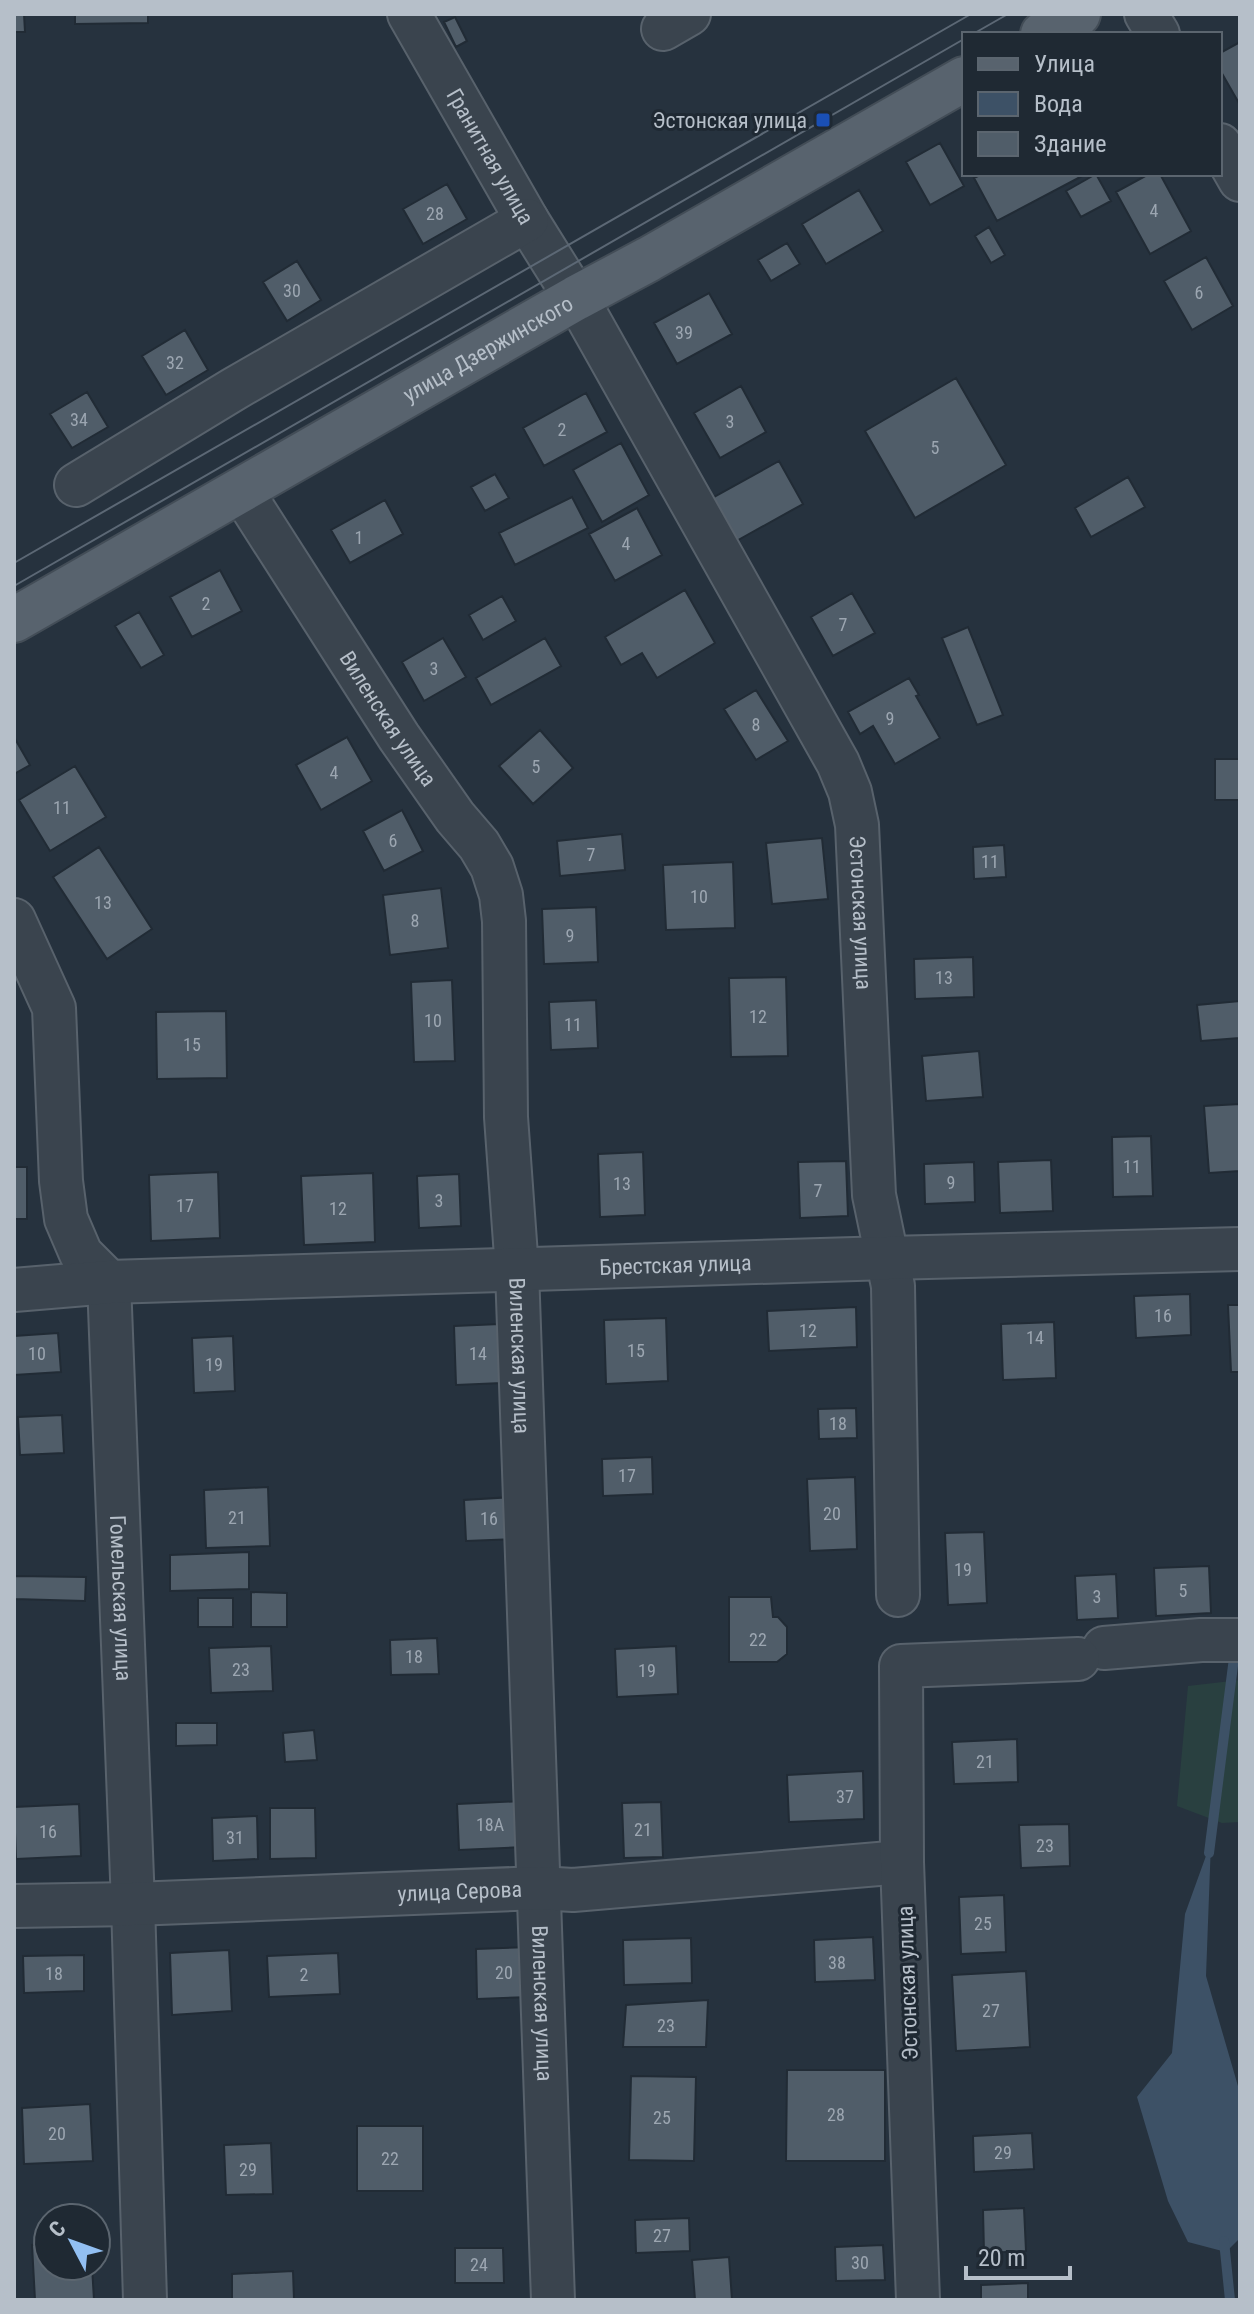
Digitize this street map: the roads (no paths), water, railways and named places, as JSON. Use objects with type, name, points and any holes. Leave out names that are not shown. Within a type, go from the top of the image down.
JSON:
[{"type":"main road","points":[[1046,32],[1078,14]]},
{"type":"main road","name":"улица Дзержинского","points":[[14,620],[962,80]]},
{"type":"street","name":"Гранитная улица","points":[[409,14],[527,220],[576,298]]},
{"type":"street","points":[[1146,14],[1157,32]]},
{"type":"street","points":[[1222,148],[1240,180]]},
{"type":"street","points":[[76,485],[234,389],[527,220]]},
{"type":"street","name":"Эстонская улица","points":[[576,298],[838,763],[850,792],[857,825],[874,1195],[893,1286],[898,1595]]},
{"type":"street","name":"Виленская улица","points":[[241,490],[399,737],[455,817],[479,845],[492,867],[501,895],[504,921],[506,1117],[517,1270],[553,2300]]},
{"type":"street","points":[[14,920],[54,1008],[61,1181],[66,1219],[81,1254],[109,1282]]},
{"type":"street","name":"Брестская улица","points":[[14,1290],[109,1282],[1240,1249]]},
{"type":"street","name":"Гомельская улица","points":[[109,1282],[145,2300]]},
{"type":"street","name":"Эстонская улица","points":[[918,2300],[902,1862],[901,1666],[1091,1653],[1201,1640],[1240,1640]]},
{"type":"street","name":"улица Серова","points":[[14,1906],[539,1888],[573,1890],[902,1862]]},
{"type":"water","points":[[1211,1842],[1206,1976],[1240,2093],[1240,2238],[1226,2252],[1188,2242],[1168,2201],[1137,2097],[1172,2053],[1185,1914]]},
{"type":"waterway","points":[[1209,1853],[1235,1650]]},
{"type":"waterway","points":[[1224,2241],[1230,2300]]},
{"type":"tram line","points":[[14,563],[971,14]]},
{"type":"tram line","points":[[976,32],[1008,14]]},
{"type":"tram line","points":[[14,586],[962,40]]},
{"type":"place","name":"Эстонская улица","points":[[823,120]]}]
